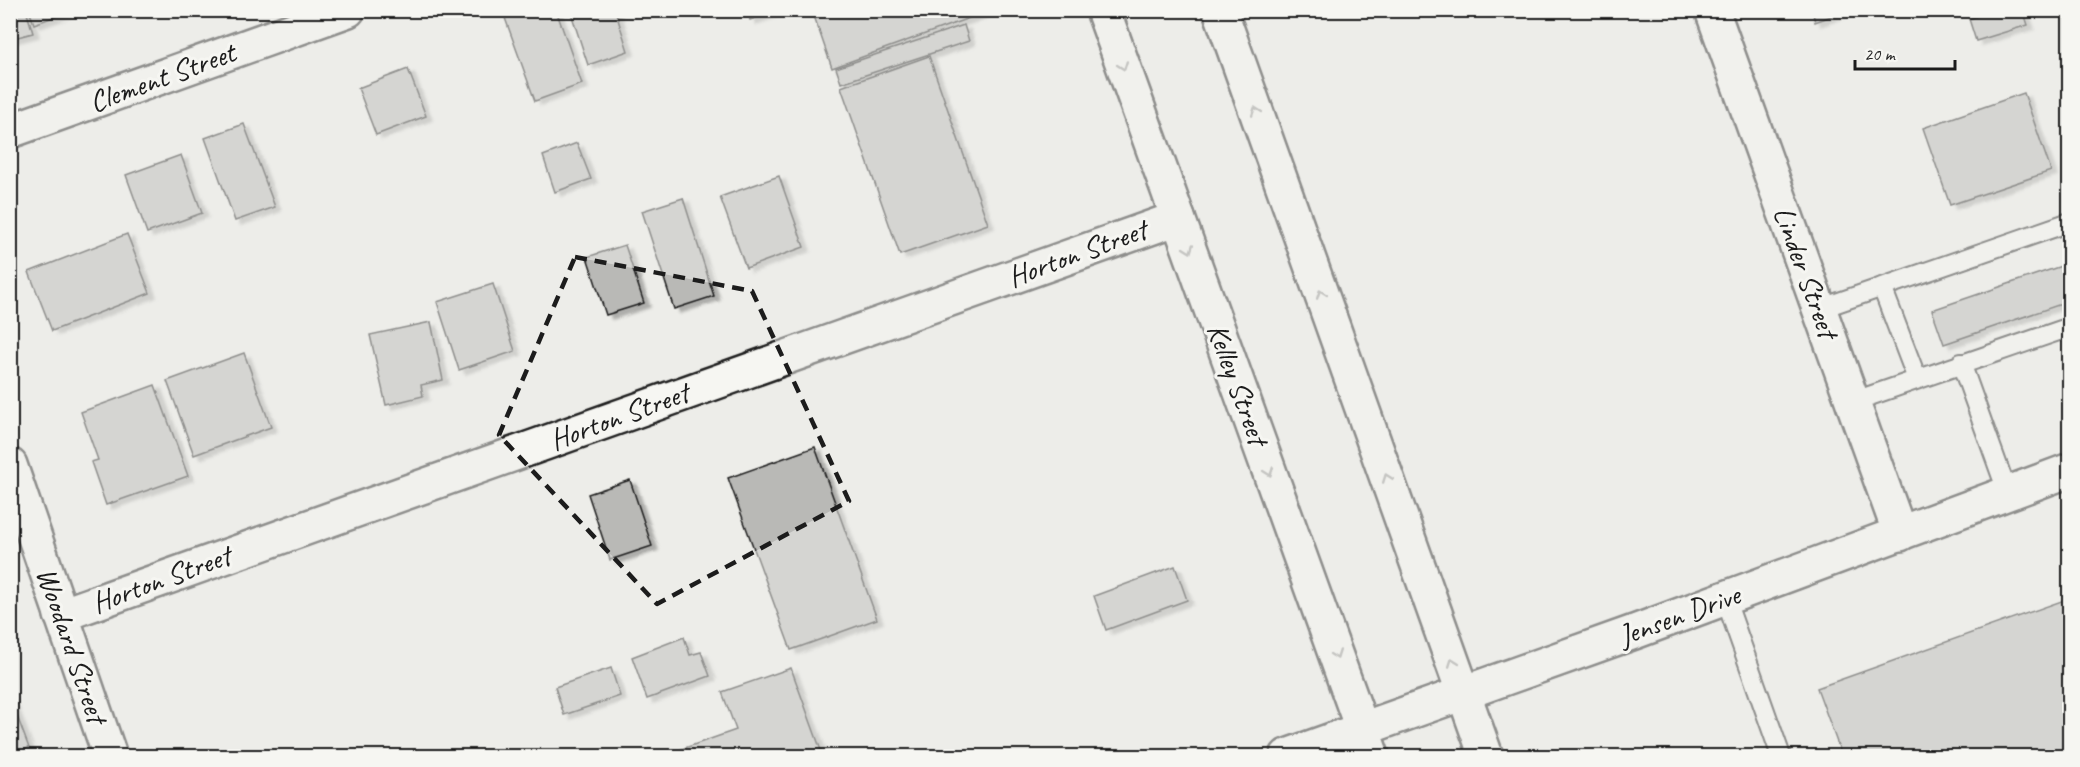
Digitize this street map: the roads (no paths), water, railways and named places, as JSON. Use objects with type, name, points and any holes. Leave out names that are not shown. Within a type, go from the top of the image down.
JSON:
[{"type":"street","name":"Clement Street","points":[[10,131],[348,10]]},
{"type":"street","name":"Kelley Street","points":[[1103,10],[1367,743]]},
{"type":"street","points":[[1220,10],[1486,756]]},
{"type":"street","name":"Linder Street","points":[[1712,10],[1900,534]]},
{"type":"street","name":"Horton Street","points":[[61,615],[1178,218]]},
{"type":"street","name":"Woodard Street","points":[[10,465],[110,756]]},
{"type":"street","name":"Jensen Drive","points":[[1287,756],[1367,743],[1464,694],[2070,470]]},
{"type":"lane","points":[[1819,309],[2070,222]]},
{"type":"lane","points":[[1882,287],[1917,379]]},
{"type":"lane","points":[[1852,402],[2070,327]]},
{"type":"lane","points":[[1960,363],[2008,494]]},
{"type":"lane","points":[[1725,598],[1781,756]]}]
